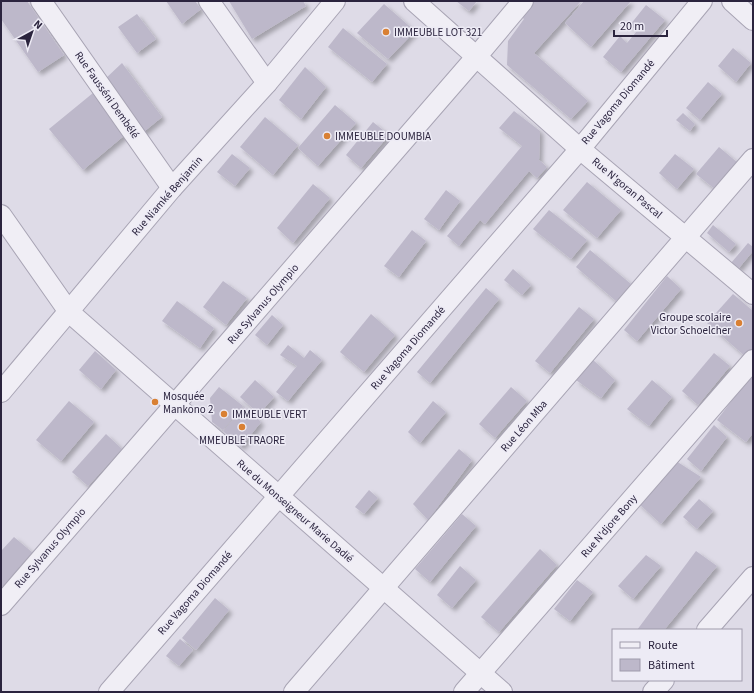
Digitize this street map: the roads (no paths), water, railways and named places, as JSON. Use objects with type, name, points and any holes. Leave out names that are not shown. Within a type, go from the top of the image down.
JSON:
[{"type":"street","name":"Rue Fausséni Dembélé","points":[[41,1],[172,188]]},
{"type":"street","points":[[209,1],[267,83]]},
{"type":"street","name":"Rue Niamké Benjamin","points":[[1,392],[172,188],[267,83],[334,1]]},
{"type":"street","name":"Rue N'goran Pascal","points":[[414,1],[580,149],[753,294]]},
{"type":"street","name":"Rue Sylvanus Olympio","points":[[1,605],[523,1]]},
{"type":"street","name":"Rue Vagoma Diomandé","points":[[109,692],[580,149],[702,1]]},
{"type":"street","points":[[732,1],[753,20]]},
{"type":"street","name":"Rue Léon Mba","points":[[294,692],[753,159]]},
{"type":"street","name":"Rue du Monseigneur Marie Dadié","points":[[1,215],[69,312],[174,406],[502,692]]},
{"type":"street","name":"Rue N'djore Bony","points":[[464,692],[753,360]]},
{"type":"street","points":[[708,629],[753,577]]},
{"type":"street","points":[[653,692],[663,681]]},
{"type":"place","name":"IMMEUBLE LOT 321","points":[[386,32]]},
{"type":"place","name":"IMMEUBLE DOUMBIA","points":[[327,136]]},
{"type":"place","name":"Groupe scolaire Victor Schoelcher","points":[[739,323]]},
{"type":"place","name":"Mosquée Mankono 2","points":[[155,402]]},
{"type":"place","name":"IMMEUBLE VERT","points":[[224,414]]},
{"type":"place","name":"MMEUBLE TRAORE","points":[[242,427]]}]
